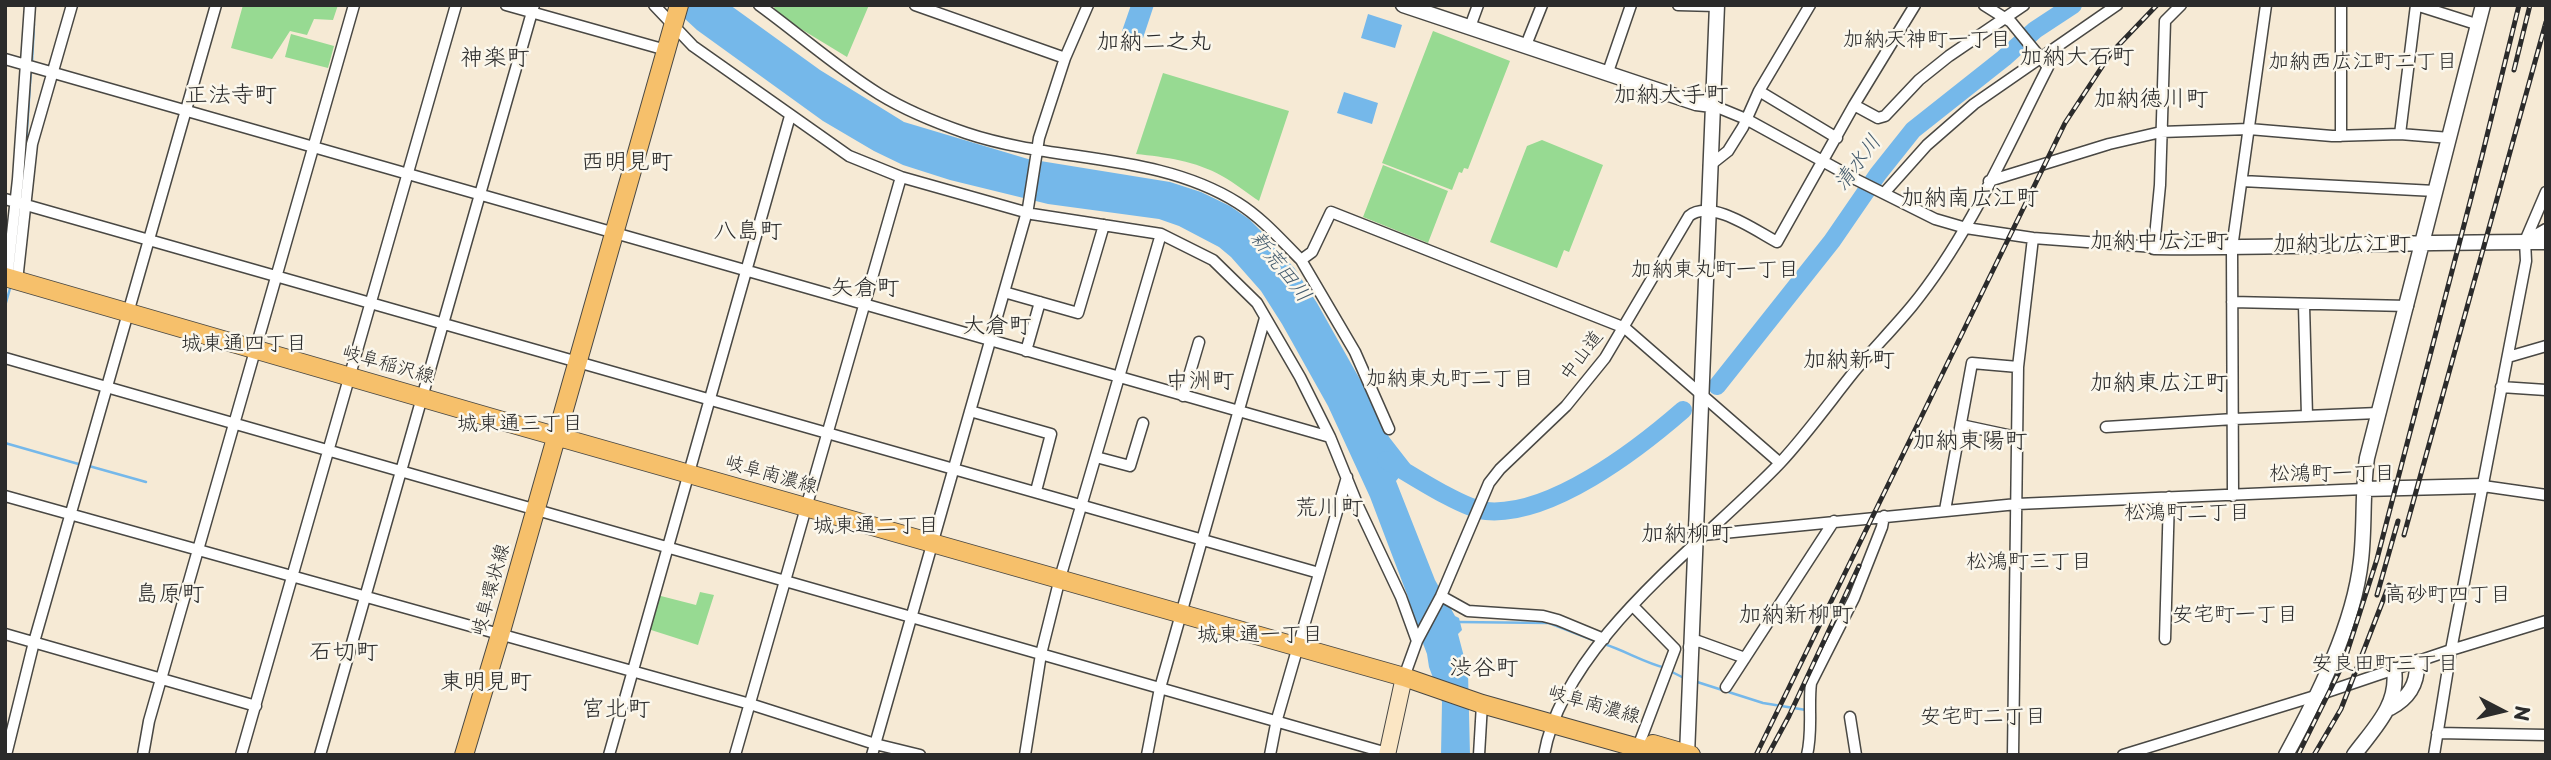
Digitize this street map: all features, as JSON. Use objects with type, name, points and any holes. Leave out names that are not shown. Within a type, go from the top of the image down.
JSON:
[{"type":"main road","points":[[557,436],[679,5]]},
{"type":"main road","name":"岐阜稲沢線","points":[[9,281],[254,348],[557,436]]},
{"type":"main road","name":"岐阜南濃線","points":[[557,436],[1428,683],[1663,755]]},
{"type":"main road","name":"岐阜環状線","points":[[464,755],[557,436]]},
{"type":"main road","points":[[1387,754],[1404,677]]},
{"type":"main road","name":"岐阜南濃線","points":[[1638,748],[1688,754]]},
{"type":"street","points":[[9,281],[30,5]]},
{"type":"street","points":[[16,202],[72,5]]},
{"type":"street","points":[[6,755],[34,642],[216,5]]},
{"type":"street","points":[[144,755],[149,721],[354,5]]},
{"type":"street","points":[[241,755],[456,5]]},
{"type":"street","points":[[506,5],[533,9],[666,50]]},
{"type":"street","points":[[654,5],[693,46],[849,156],[901,177],[1027,210],[1161,234],[1213,260],[1256,303],[1300,377],[1330,437],[1401,597],[1417,641]]},
{"type":"street","points":[[915,5],[1065,58]]},
{"type":"street","points":[[874,749],[1027,210],[1037,151],[1065,58],[1088,5]]},
{"type":"street","points":[[1403,5],[1696,103],[1712,105],[1746,119],[1936,219],[1966,228],[2032,238],[2154,247],[2546,242]]},
{"type":"street","points":[[1471,27],[1478,5]]},
{"type":"street","points":[[1526,45],[1542,5]]},
{"type":"street","points":[[1608,72],[1631,5]]},
{"type":"street","points":[[1678,5],[1717,6],[1700,393],[1699,540],[1683,648],[1690,680],[1688,754]]},
{"type":"street","points":[[1709,166],[1728,152],[1759,92],[1810,5]]},
{"type":"street","points":[[1708,209],[1720,212],[1777,242],[1914,5]]},
{"type":"street","points":[[1544,755],[1553,720],[1577,676],[1601,643],[1633,606],[1780,463],[1914,304],[1966,228],[2048,67],[2019,31],[1984,5]]},
{"type":"street","points":[[1854,105],[1878,118],[1885,116],[1919,80],[1949,56],[2024,5]]},
{"type":"street","points":[[1881,190],[1974,104],[2117,5]]},
{"type":"street","points":[[2154,247],[2160,185],[2165,21],[2181,5]]},
{"type":"street","points":[[2233,496],[2232,248],[2266,5]]},
{"type":"street","points":[[2341,5],[2341,136]]},
{"type":"street","points":[[2400,134],[2416,5],[2479,25]]},
{"type":"street","points":[[2286,755],[2331,663],[2350,609],[2361,561],[2367,458],[2483,5]]},
{"type":"street","points":[[764,7],[879,94],[969,134],[1037,151],[1184,177],[1237,202],[1257,217],[1301,260],[1355,352],[1390,429]]},
{"type":"street","points":[[320,755],[533,9]]},
{"type":"street","points":[[5,60],[1330,437]]},
{"type":"street","points":[[1759,92],[1836,138]]},
{"type":"street","points":[[609,755],[790,116]]},
{"type":"street","points":[[1989,181],[2109,144],[2161,132],[2249,129],[2341,136],[2400,134],[2450,138]]},
{"type":"street","points":[[735,755],[901,177]]},
{"type":"street","points":[[2242,181],[2435,191]]},
{"type":"street","points":[[2434,755],[2451,650],[2526,261],[2525,241],[2546,192]]},
{"type":"street","points":[[16,202],[1319,573]]},
{"type":"street","name":"中山道","points":[[1404,677],[1417,641],[1441,596],[1489,483],[1500,468],[1566,406],[1605,358],[1689,216],[1708,209]]},
{"type":"street","points":[[1301,260],[1312,252],[1331,212],[1625,328],[1780,463]]},
{"type":"street","points":[[1004,292],[1078,313],[1104,225]]},
{"type":"street","points":[[2525,241],[2546,229]]},
{"type":"street","points":[[1025,755],[1041,654],[1060,578],[1161,234]]},
{"type":"street","points":[[2013,755],[2018,366],[2032,238]]},
{"type":"street","points":[[1026,351],[1040,302]]},
{"type":"street","points":[[2232,302],[2408,306]]},
{"type":"street","points":[[2304,305],[2307,416]]},
{"type":"street","points":[[1147,755],[1160,688],[1265,318]]},
{"type":"street","points":[[1183,396],[1199,342]]},
{"type":"street","points":[[2508,356],[2546,346]]},
{"type":"street","points":[[5,358],[1276,719],[1387,754]]},
{"type":"street","points":[[1945,510],[1972,363],[2018,366]]},
{"type":"street","points":[[2501,387],[2546,390]]},
{"type":"street","points":[[970,411],[1051,433],[1036,491]]},
{"type":"street","points":[[2106,427],[2378,413]]},
{"type":"street","points":[[1096,457],[1130,467],[1143,423]]},
{"type":"street","points":[[1962,425],[2018,437]]},
{"type":"street","points":[[1270,755],[1276,719],[1347,477]]},
{"type":"street","points":[[1699,540],[1834,521],[2017,504],[2483,486],[2546,495]]},
{"type":"street","points":[[5,496],[750,704],[874,749],[920,755]]},
{"type":"street","points":[[2165,639],[2169,497]]},
{"type":"street","points":[[1807,755],[1811,736],[1811,683],[1854,598],[1884,516]]},
{"type":"street","points":[[1726,687],[1834,521]]},
{"type":"street","points":[[1441,596],[1468,611],[1543,616],[1601,643]]},
{"type":"street","points":[[1633,606],[1683,648]]},
{"type":"street","points":[[2123,755],[2546,621]]},
{"type":"street","points":[[5,634],[256,706]]},
{"type":"street","points":[[1638,748],[1668,670],[1683,648],[1698,641],[1745,658]]},
{"type":"street","points":[[2354,755],[2390,708],[2402,701],[2415,684],[2417,662]]},
{"type":"street","points":[[2390,708],[2396,684],[2394,670]]},
{"type":"street","points":[[1477,699],[1479,755]]},
{"type":"street","points":[[1850,717],[1856,755]]},
{"type":"street","points":[[2437,733],[2546,735]]},
{"type":"green space","points":[[243,5],[338,5],[333,20],[314,19],[307,35],[290,31],[272,59],[231,48]]},
{"type":"green space","points":[[775,5],[869,5],[847,57],[773,12]]},
{"type":"green space","points":[[1433,31],[1510,61],[1468,169],[1464,168],[1462,173],[1459,172],[1452,190],[1382,163]]},
{"type":"green space","points":[[291,34],[334,46],[328,68],[285,57]]},
{"type":"green space","points":[[1163,73],[1289,111],[1259,201],[1227,179],[1202,167],[1169,158],[1136,154]]},
{"type":"green space","points":[[1542,140],[1603,165],[1569,252],[1564,250],[1557,268],[1490,242],[1527,146]]},
{"type":"green space","points":[[1383,165],[1448,191],[1428,243],[1363,217]]},
{"type":"green space","points":[[700,592],[714,595],[698,645],[648,629],[657,595],[696,605]]},
{"type":"water","name":"新荒田川","points":[[670,5],[730,5],[820,70],[904,122],[1028,159],[1170,182],[1201,192],[1249,219],[1295,269],[1362,383],[1389,437],[1410,464],[1396,481],[1435,580],[1455,616],[1459,618],[1462,630],[1458,634],[1468,672],[1470,755],[1441,755],[1442,702],[1408,597],[1370,497],[1328,406],[1282,324],[1261,291],[1231,257],[1219,247],[1179,226],[1159,219],[1048,204],[950,180],[903,165],[823,121],[697,30]]},
{"type":"water","points":[[1131,5],[1154,5],[1143,38],[1122,31]]},
{"type":"water","points":[[1368,14],[1402,25],[1395,48],[1361,38]]},
{"type":"water","points":[[1344,92],[1378,103],[1372,124],[1337,113]]},
{"type":"waterway","name":"清水川","points":[[1717,386],[1832,241],[1878,174],[1913,130],[2035,30],[2073,5]]},
{"type":"waterway","points":[[32,63],[34,24]]},
{"type":"waterway","points":[[25,160],[31,69]]},
{"type":"waterway","points":[[5,306],[11,285]]},
{"type":"waterway","name":"清水川","points":[[1386,460],[1436,490],[1476,509],[1511,510],[1537,503],[1591,478],[1642,444],[1683,410]]},
{"type":"waterway","points":[[5,443],[82,465]]},
{"type":"waterway","points":[[89,466],[146,482]]},
{"type":"waterway","points":[[1458,622],[1549,623],[1598,642]]},
{"type":"waterway","points":[[1604,644],[1666,668]]},
{"type":"waterway","points":[[1672,672],[1684,678]]},
{"type":"waterway","points":[[1694,681],[1763,703],[1806,710]]},
{"type":"railway","points":[[1756,755],[2065,123],[2111,53],[2157,5]]},
{"type":"railway","points":[[2298,755],[2344,662],[2377,559],[2519,5]]},
{"type":"railway","points":[[2514,70],[2530,5]]},
{"type":"railway","points":[[2404,535],[2546,22]]},
{"type":"railway","points":[[2377,595],[2398,521]]},
{"type":"railway","points":[[1768,755],[1859,566]]},
{"type":"railway","points":[[2314,755],[2341,709],[2389,585]]},
{"type":"district","name":"加納天神町一丁目","points":[[1927,40]]},
{"type":"district","name":"加納二之丸","points":[[1154,43]]},
{"type":"district","name":"加納大石町","points":[[2077,58]]},
{"type":"district","name":"神楽町","points":[[495,59]]},
{"type":"district","name":"加納西広江町二丁目","points":[[2363,62]]},
{"type":"district","name":"正法寺町","points":[[231,96]]},
{"type":"district","name":"加納大手町","points":[[1671,96]]},
{"type":"district","name":"加納徳川町","points":[[2151,100]]},
{"type":"district","name":"西明見町","points":[[627,163]]},
{"type":"district","name":"加納南広江町","points":[[1970,199]]},
{"type":"district","name":"八島町","points":[[748,232]]},
{"type":"district","name":"加納中広江町","points":[[2159,242]]},
{"type":"district","name":"加納北広江町","points":[[2342,245]]},
{"type":"district","name":"加納東丸町一丁目","points":[[1715,270]]},
{"type":"district","name":"矢倉町","points":[[865,289]]},
{"type":"district","name":"大倉町","points":[[997,327]]},
{"type":"district","name":"城東通四丁目","points":[[244,344]]},
{"type":"district","name":"加納新町","points":[[1849,361]]},
{"type":"district","name":"加納東丸町二丁目","points":[[1450,379]]},
{"type":"district","name":"中洲町","points":[[1200,382]]},
{"type":"district","name":"加納東広江町","points":[[2159,384]]},
{"type":"district","name":"城東通三丁目","points":[[520,424]]},
{"type":"district","name":"加納東陽町","points":[[1970,442]]},
{"type":"district","name":"松鴻町一丁目","points":[[2332,474]]},
{"type":"district","name":"荒川町","points":[[1329,509]]},
{"type":"district","name":"松鴻町二丁目","points":[[2187,513]]},
{"type":"district","name":"城東通二丁目","points":[[876,526]]},
{"type":"district","name":"加納柳町","points":[[1687,535]]},
{"type":"district","name":"松鴻町三丁目","points":[[2029,562]]},
{"type":"district","name":"島原町","points":[[170,595]]},
{"type":"district","name":"高砂町四丁目","points":[[2448,595]]},
{"type":"district","name":"安宅町一丁目","points":[[2235,615]]},
{"type":"district","name":"加納新柳町","points":[[1796,616]]},
{"type":"district","name":"城東通一丁目","points":[[1260,635]]},
{"type":"district","name":"石切町","points":[[344,653]]},
{"type":"district","name":"安良田町三丁目","points":[[2385,664]]},
{"type":"district","name":"渋谷町","points":[[1484,669]]},
{"type":"district","name":"東明見町","points":[[486,683]]},
{"type":"district","name":"宮北町","points":[[616,710]]},
{"type":"district","name":"安宅町二丁目","points":[[1983,717]]}]
